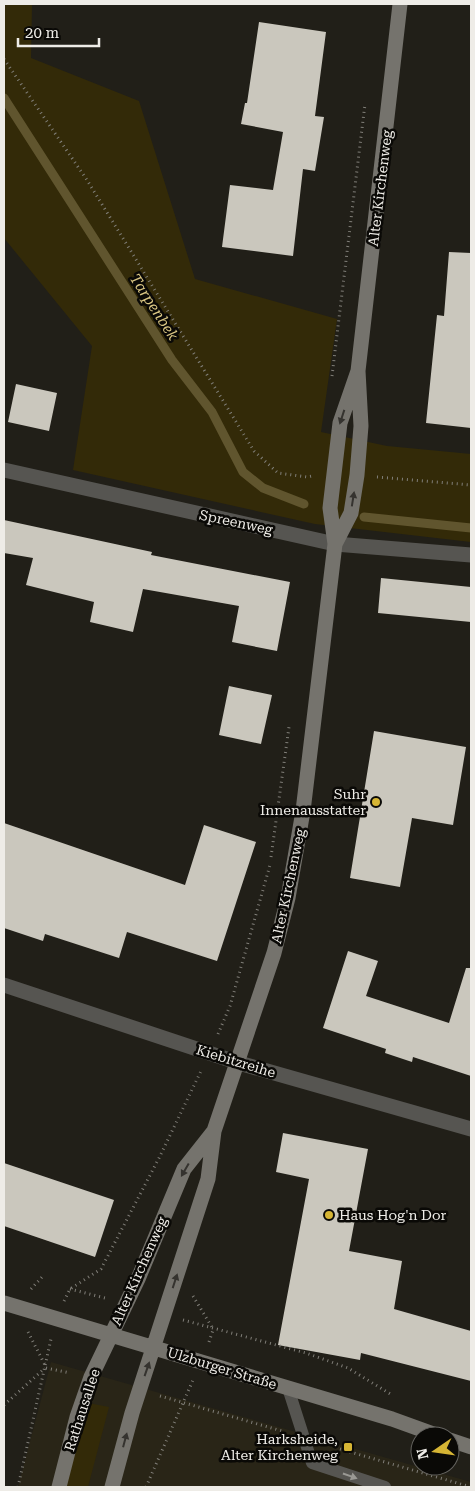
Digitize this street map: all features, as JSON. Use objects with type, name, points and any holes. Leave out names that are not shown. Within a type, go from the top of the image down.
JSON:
[{"type":"main road","name":"Alter Kirchenweg","points":[[336,544],[351,513],[357,475],[360,426],[358,371],[400,4]]},
{"type":"main road","name":"Alter Kirchenweg","points":[[154,1348],[208,1179],[214,1131],[274,953],[297,850],[336,544],[330,508],[340,423],[358,371]]},
{"type":"main road","name":"Alter Kirchenweg","points":[[111,1335],[138,1279],[184,1168],[214,1131]]},
{"type":"main road","name":"Ulzburger Straße","points":[[9,1305],[411,1426]]},
{"type":"main road","name":"Rathausallee","points":[[59,1487],[77,1417],[91,1377],[111,1335]]},
{"type":"main road","points":[[112,1487],[139,1390],[154,1348]]},
{"type":"street","name":"Spreenweg","points":[[4,470],[336,544],[471,555]]},
{"type":"street","name":"Kiebitzreihe","points":[[4,986],[238,1063],[471,1129]]},
{"type":"lane","points":[[288,1388],[312,1463],[385,1487]]},
{"type":"path","points":[[4,59],[88,180],[254,451],[278,473],[307,477],[314,475]]},
{"type":"path","points":[[331,385],[365,101]]},
{"type":"path","points":[[374,477],[471,485]]},
{"type":"path","points":[[70,1289],[102,1269],[188,1101],[230,1006],[270,865],[290,717]]},
{"type":"path","points":[[9,1305],[46,1368],[91,1377]]},
{"type":"path","points":[[164,1314],[213,1330],[306,1353],[339,1365],[397,1398]]},
{"type":"path","points":[[18,1487],[46,1368],[55,1318]]},
{"type":"path","points":[[4,1405],[46,1368]]},
{"type":"path","points":[[139,1390],[183,1402],[146,1487]]},
{"type":"shaded area","points":[[4,4],[32,4],[31,58],[139,101],[195,279],[337,319],[321,432],[387,446],[471,454],[471,542],[315,524],[73,470],[92,346],[4,238]]},
{"type":"shaded area","points":[[51,1362],[410,1465],[410,1476],[450,1476],[471,1482],[471,1487],[18,1487]]},
{"type":"shaded area","points":[[88,1403],[109,1407],[88,1487],[66,1487]]},
{"type":"building","points":[[259,22],[326,32],[315,116],[324,117],[315,171],[303,169],[293,256],[222,247],[230,185],[273,190],[283,132],[241,124],[245,103],[247,103]]},
{"type":"building","points":[[449,252],[471,253],[471,428],[426,423],[437,315],[444,316]]},
{"type":"building","points":[[16,384],[57,393],[49,431],[8,422]]},
{"type":"building","points":[[4,520],[152,552],[151,555],[290,582],[277,651],[232,642],[239,606],[143,589],[133,632],[90,622],[94,602],[26,585],[33,558],[4,553]]},
{"type":"building","points":[[381,578],[471,587],[471,622],[378,613]]},
{"type":"building","points":[[229,686],[272,695],[261,744],[219,735]]},
{"type":"building","points":[[374,731],[466,747],[453,825],[412,818],[400,887],[350,878]]},
{"type":"building","points":[[4,823],[185,885],[204,825],[256,842],[217,961],[127,932],[119,958],[45,934],[43,941],[4,928]]},
{"type":"building","points":[[348,951],[378,961],[366,996],[449,1023],[466,968],[471,968],[471,1076],[413,1057],[412,1062],[385,1053],[386,1049],[323,1028]]},
{"type":"building","name":"Haus Hog'n Dor","points":[[283,1133],[368,1149],[349,1251],[402,1261],[394,1309],[471,1331],[471,1381],[361,1353],[360,1360],[278,1345],[309,1179],[276,1172]]},
{"type":"building","points":[[4,1163],[114,1200],[95,1257],[4,1226]]},
{"type":"waterway","name":"Tarpenbek","points":[[4,98],[172,360],[212,412],[243,472],[263,488],[304,504]]},
{"type":"waterway","name":"Tarpenbek","points":[[364,517],[471,528]]},
{"type":"place","name":"Suhr Innenausstatter","points":[[376,802]]},
{"type":"place","name":"Haus Hog'n Dor","points":[[329,1215]]},
{"type":"place","name":"Harksheide, Alter Kirchenweg","points":[[348,1447]]}]
